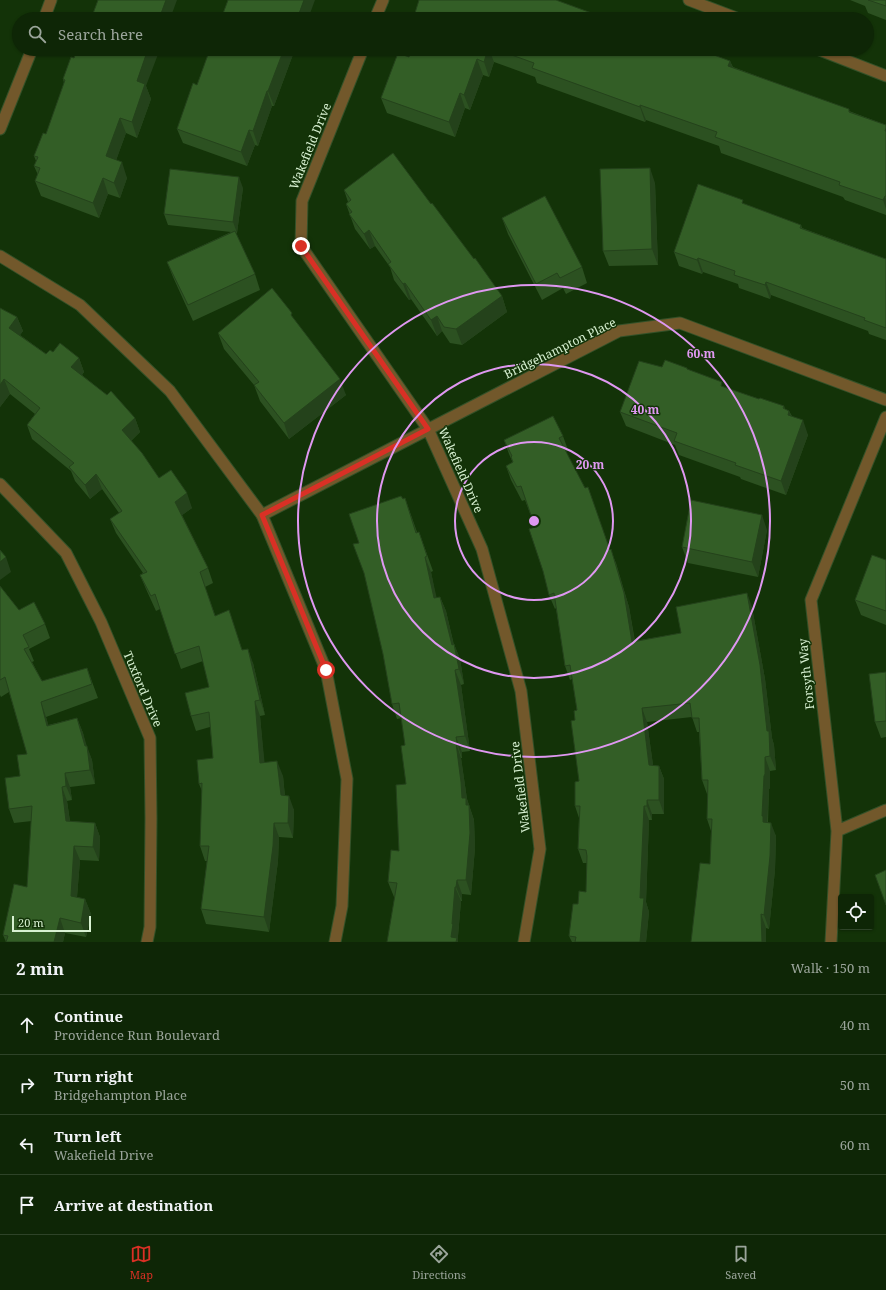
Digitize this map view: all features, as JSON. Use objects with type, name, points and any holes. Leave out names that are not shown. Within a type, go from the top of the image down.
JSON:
[{"type":"street","points":[[47,12],[51,0]]},
{"type":"street","points":[[378,12],[382,0]]},
{"type":"street","points":[[689,0],[721,12]]},
{"type":"street","points":[[0,129],[29,56]]},
{"type":"street","name":"Wakefield Drive","points":[[360,56],[302,201],[301,246],[428,429],[482,549],[521,691],[540,849],[524,942]]},
{"type":"street","points":[[835,56],[886,76]]},
{"type":"street","points":[[0,256],[80,305],[170,391],[262,515],[326,670],[347,779],[342,906],[335,942]]},
{"type":"street","name":"Bridgehampton Place","points":[[262,515],[619,331],[680,323],[886,400]]},
{"type":"street","name":"Forsyth Way","points":[[831,942],[837,831],[811,600],[886,417]]},
{"type":"street","name":"Tuxford Drive","points":[[0,484],[66,553],[101,622],[150,738],[150,926],[147,942]]},
{"type":"street","points":[[837,831],[886,810]]},
{"type":"building","points":[[98,0],[166,0],[162,12],[94,12]]},
{"type":"building","points":[[228,0],[304,0],[300,12],[224,12]]},
{"type":"building","points":[[419,0],[556,0],[589,12],[415,12]]},
{"type":"building","points":[[868,0],[886,0],[886,6]]},
{"type":"building","points":[[75,56],[146,56],[137,81],[145,84],[132,122],[120,118],[106,156],[122,162],[114,183],[103,178],[93,203],[35,181],[40,168],[34,166],[38,157],[34,156],[43,133],[46,134],[65,80],[63,79],[71,57],[74,58]]},
{"type":"building","points":[[207,56],[281,56],[253,131],[249,130],[241,152],[177,129],[193,83],[197,85]]},
{"type":"building","points":[[397,56],[486,56],[484,62],[477,59],[464,95],[460,93],[449,122],[381,98]]},
{"type":"building","points":[[514,56],[717,56],[730,61],[728,66],[849,109],[849,112],[886,125],[886,196],[883,200],[839,185],[840,182],[715,137],[717,132],[640,105],[640,107],[532,68],[534,63]]},
{"type":"building","points":[[393,153],[431,204],[432,203],[474,259],[475,258],[502,296],[456,329],[444,327],[437,316],[431,320],[405,283],[403,284],[388,264],[391,262],[369,230],[364,234],[349,214],[352,212],[346,204],[351,200],[344,190]]},
{"type":"building","points":[[650,168],[652,249],[603,251],[600,169]]},
{"type":"building","points":[[170,169],[239,177],[233,222],[164,214]]},
{"type":"building","points":[[698,184],[743,200],[742,203],[801,225],[800,228],[886,259],[886,328],[864,320],[865,318],[766,282],[765,285],[734,275],[735,271],[698,258],[697,260],[674,252]]},
{"type":"building","points":[[545,196],[582,267],[560,278],[557,273],[536,284],[502,218]]},
{"type":"building","points":[[235,231],[255,274],[188,305],[167,262]]},
{"type":"building","points":[[272,288],[340,379],[284,423],[254,385],[259,382],[218,333]]},
{"type":"building","points":[[0,308],[17,317],[9,328],[46,354],[50,350],[53,352],[60,343],[79,358],[71,367],[107,395],[111,391],[135,418],[122,430],[142,453],[159,478],[171,470],[187,493],[175,502],[208,568],[200,572],[215,616],[229,610],[242,650],[248,649],[260,700],[255,701],[260,763],[277,761],[281,795],[289,796],[288,823],[274,823],[273,846],[264,917],[201,909],[209,846],[200,846],[202,783],[199,784],[197,760],[213,758],[209,712],[191,716],[185,693],[209,687],[199,646],[175,654],[155,594],[151,596],[140,575],[147,572],[110,519],[122,511],[96,474],[85,485],[69,467],[74,463],[27,425],[40,408],[4,379],[0,385]]},
{"type":"building","points":[[665,360],[722,382],[721,386],[784,406],[783,408],[789,411],[788,415],[803,420],[781,481],[674,441],[677,433],[620,412],[639,361],[662,367]]},
{"type":"building","points":[[553,416],[563,436],[559,438],[585,488],[588,487],[610,550],[611,549],[624,593],[632,642],[681,633],[676,607],[747,593],[760,665],[767,731],[769,731],[770,756],[765,757],[762,816],[763,822],[771,823],[770,856],[764,915],[761,914],[762,942],[691,942],[700,863],[710,864],[712,819],[707,819],[708,780],[702,780],[699,718],[692,718],[690,703],[642,708],[649,765],[659,766],[659,800],[647,800],[647,806],[644,806],[640,898],[644,898],[640,942],[575,942],[576,937],[569,936],[573,904],[578,904],[579,891],[586,892],[587,856],[586,850],[578,849],[580,806],[575,806],[575,782],[579,781],[571,721],[575,720],[574,711],[577,710],[570,665],[565,666],[554,593],[549,595],[543,571],[529,529],[535,527],[521,486],[517,487],[506,466],[513,462],[512,456],[504,440]]},
{"type":"building","points":[[401,496],[403,499],[405,498],[416,533],[419,532],[427,556],[425,557],[434,598],[440,597],[452,645],[454,644],[459,669],[455,670],[465,736],[456,737],[456,743],[462,798],[466,798],[466,805],[469,805],[470,833],[466,880],[457,880],[455,887],[451,937],[457,938],[456,942],[387,942],[397,883],[388,882],[391,850],[399,851],[396,785],[406,784],[401,746],[405,745],[399,703],[392,704],[383,654],[364,573],[353,544],[359,543],[349,514]]},
{"type":"building","points":[[691,500],[762,515],[752,562],[682,547]]},
{"type":"building","points":[[0,550],[6,557],[0,562]]},
{"type":"building","points":[[872,555],[886,560],[886,611],[855,600]]},
{"type":"building","points":[[0,586],[19,610],[34,602],[45,624],[23,635],[29,647],[24,649],[42,681],[87,668],[92,684],[41,702],[47,726],[77,718],[85,746],[87,746],[90,770],[65,773],[66,786],[62,787],[66,821],[95,823],[93,847],[74,846],[71,896],[85,899],[81,923],[60,918],[54,942],[6,942],[8,936],[3,935],[14,884],[27,887],[32,806],[9,809],[5,778],[20,776],[17,755],[27,754],[5,677],[0,680]]},
{"type":"building","points":[[886,672],[886,721],[875,722],[869,674]]},
{"type":"building","points":[[886,870],[886,905],[875,875]]},
{"type":"route","points":[[301,246],[428,429],[262,515],[326,670]]}]
